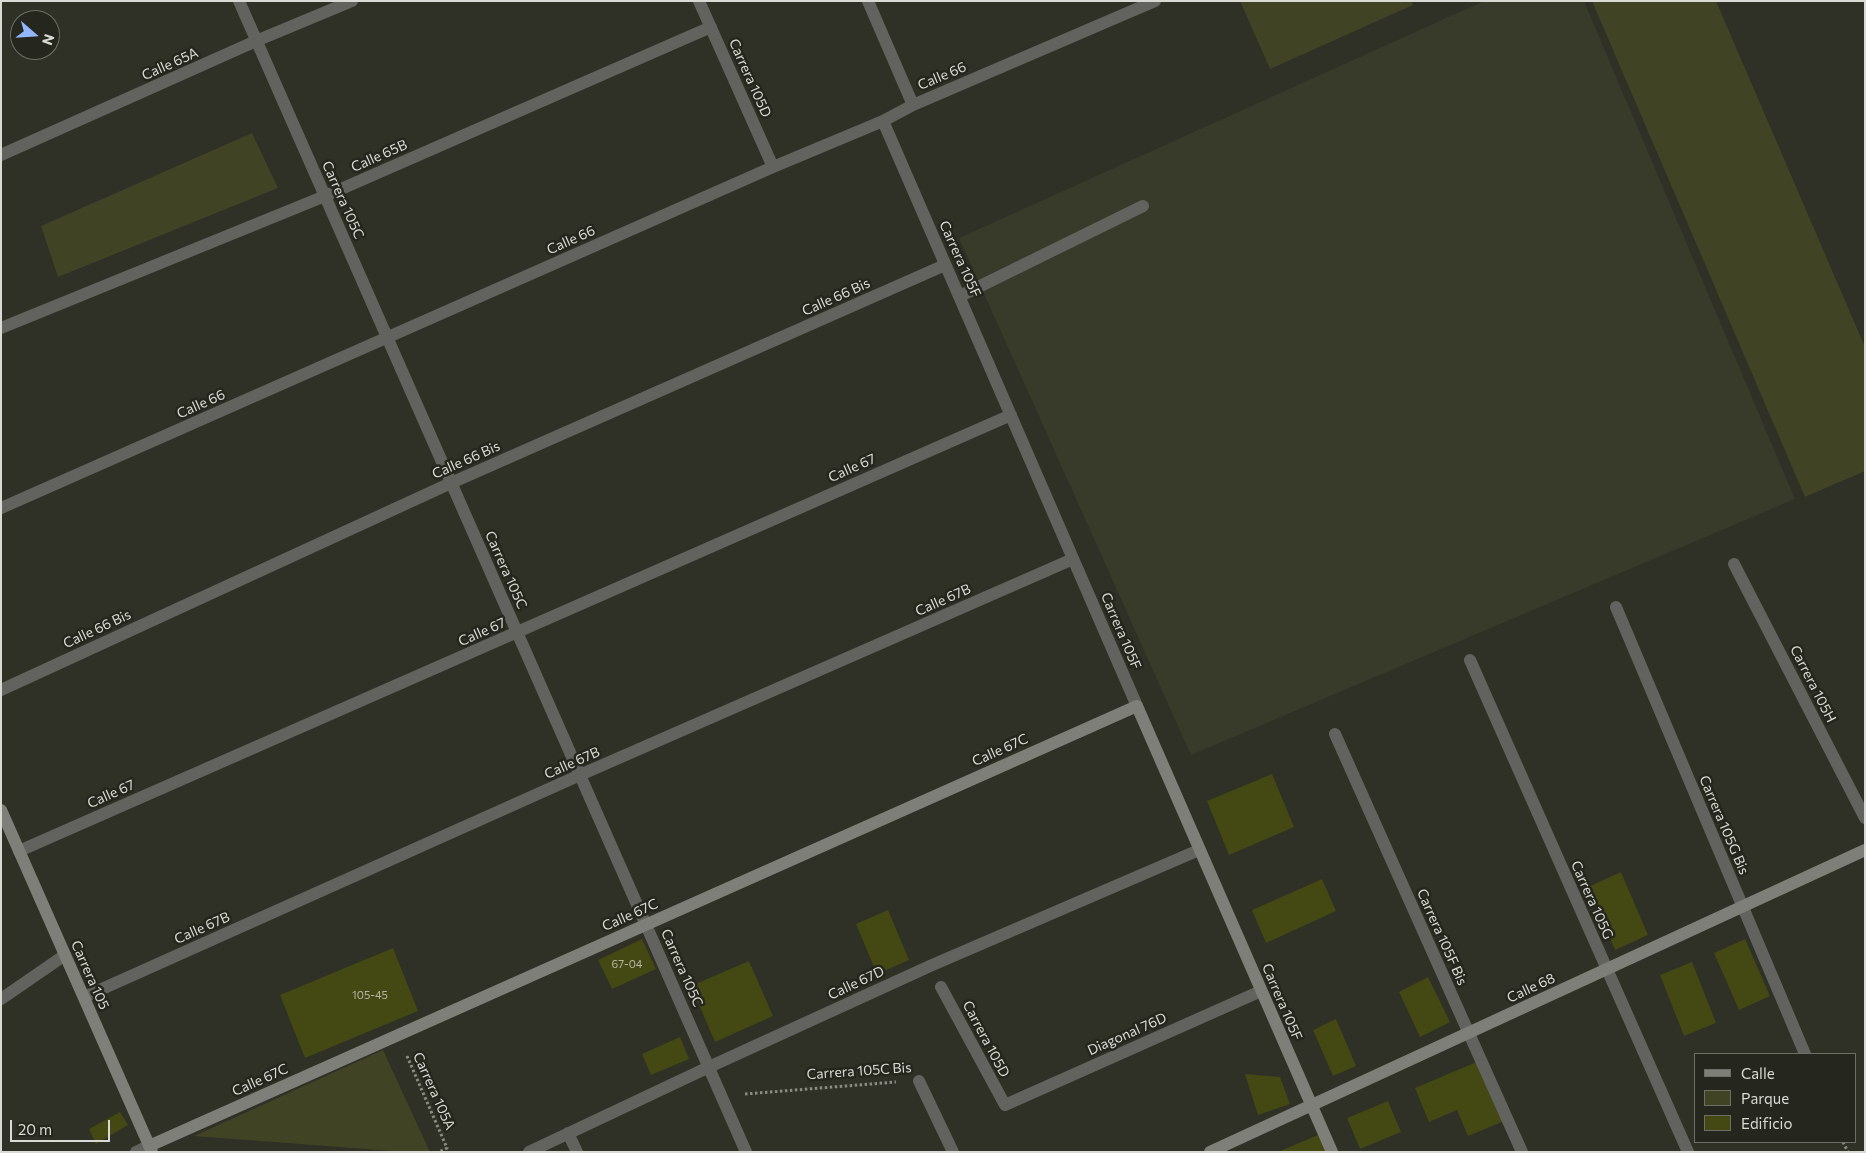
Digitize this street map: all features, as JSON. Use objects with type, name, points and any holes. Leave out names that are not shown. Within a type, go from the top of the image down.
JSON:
[{"type":"street","name":"Carrera 105C","points":[[239,1],[746,1152]]},
{"type":"street","name":"Calle 65A","points":[[1,155],[256,41],[352,1]]},
{"type":"street","name":"Carrera 105D","points":[[699,1],[773,167]]},
{"type":"street","points":[[868,1],[913,105]]},
{"type":"street","name":"Calle 66","points":[[1,508],[773,167],[883,121],[913,105],[1154,1]]},
{"type":"street","name":"Calle 65B","points":[[1,328],[325,196],[711,28]]},
{"type":"street","name":"Carrera 105F","points":[[883,121],[1332,1152]]},
{"type":"street","points":[[960,296],[1143,206]]},
{"type":"street","name":"Calle 66 Bis","points":[[1,690],[451,483],[946,265]]},
{"type":"street","name":"Calle 67","points":[[19,851],[1011,415]]},
{"type":"street","name":"Calle 67B","points":[[84,997],[580,775],[1073,559]]},
{"type":"street","name":"Carrera 105H","points":[[1734,564],[1865,818]]},
{"type":"street","name":"Carrera 105G Bis","points":[[1616,607],[1805,1053]]},
{"type":"street","name":"Carrera 105G","points":[[1470,660],[1688,1152]]},
{"type":"street","name":"Calle 67C","points":[[136,1152],[150,1149],[398,1035],[1137,706]]},
{"type":"street","name":"Carrera 105F Bis","points":[[1334,734],[1522,1152]]},
{"type":"street","name":"Carrera 105","points":[[1,810],[150,1149]]},
{"type":"street","name":"Calle 67D","points":[[530,1152],[709,1067],[939,962],[1199,850]]},
{"type":"street","name":"Calle 68","points":[[1210,1152],[1865,850]]},
{"type":"street","points":[[1,998],[65,955]]},
{"type":"street","name":"Carrera 105D","points":[[941,987],[1005,1105]]},
{"type":"street","name":"Diagonal 76D","points":[[1005,1105],[1261,991]]},
{"type":"street","name":"Carrera 105C Bis","points":[[919,1080],[954,1152]]},
{"type":"street","points":[[568,1133],[577,1152]]},
{"type":"path","name":"Carrera 105A","points":[[398,1035],[447,1148],[438,1152]]},
{"type":"path","name":"Carrera 105C Bis","points":[[722,1096],[919,1080]]},
{"type":"shaded area","points":[[1484,1],[1584,1],[1795,499],[1191,755],[959,238]]},
{"type":"green space","points":[[1240,1],[1411,1],[1413,5],[1270,69]]},
{"type":"green space","points":[[1592,1],[1716,1],[1865,347],[1865,471],[1805,497]]},
{"type":"green space","points":[[252,133],[278,188],[58,277],[41,226]]},
{"type":"green space","points":[[383,1050],[430,1152],[406,1152],[194,1136]]},
{"type":"building","points":[[1272,774],[1294,827],[1229,855],[1207,801]]},
{"type":"building","points":[[1621,872],[1648,935],[1615,950],[1588,887]]},
{"type":"building","points":[[1322,879],[1336,911],[1266,943],[1252,910]]},
{"type":"building","points":[[888,910],[909,960],[877,974],[856,924]]},
{"type":"building","points":[[642,939],[656,969],[612,989],[598,960]]},
{"type":"building","points":[[1745,939],[1770,996],[1739,1010],[1714,953]]},
{"type":"building","points":[[393,948],[418,1011],[305,1058],[280,995]]},
{"type":"building","points":[[749,961],[773,1016],[715,1042],[691,986]]},
{"type":"building","points":[[1692,962],[1716,1023],[1684,1036],[1660,975]]},
{"type":"building","points":[[1428,977],[1450,1022],[1420,1037],[1399,992]]},
{"type":"building","points":[[1336,1019],[1356,1066],[1333,1076],[1313,1030]]},
{"type":"building","points":[[680,1037],[689,1059],[651,1075],[642,1054]]},
{"type":"building","points":[[1479,1061],[1504,1121],[1468,1136],[1457,1110],[1429,1122],[1415,1088]]},
{"type":"building","points":[[1245,1074],[1280,1077],[1290,1104],[1258,1115]]},
{"type":"building","points":[[1388,1101],[1401,1132],[1360,1149],[1347,1118]]},
{"type":"building","points":[[120,1112],[128,1125],[96,1144],[89,1129]]},
{"type":"building","points":[[1318,1135],[1326,1152],[1278,1152]]}]
